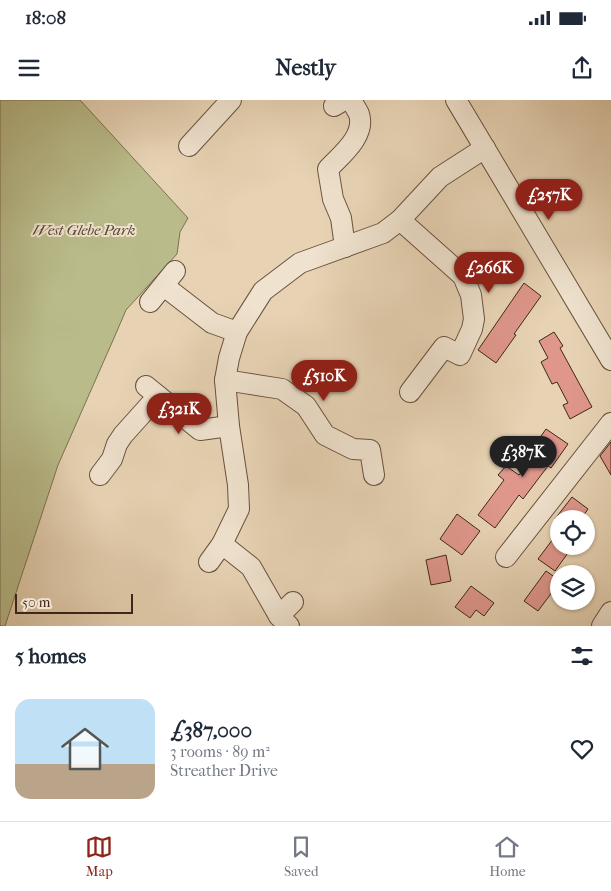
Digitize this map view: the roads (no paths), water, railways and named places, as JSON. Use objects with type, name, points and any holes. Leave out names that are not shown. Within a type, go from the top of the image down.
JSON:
[{"type":"street","points":[[189,146],[231,100]]},
{"type":"street","points":[[456,100],[611,360]]},
{"type":"street","points":[[343,102],[360,116],[359,130],[350,146],[328,169],[333,199],[341,218],[345,247]]},
{"type":"street","points":[[210,562],[222,544],[239,509],[238,485],[229,426],[225,380],[229,358],[237,332],[263,291],[300,263],[383,233],[400,220],[440,177],[485,148]]},
{"type":"street","points":[[400,220],[464,276],[474,310],[473,324],[460,355],[444,347],[410,392]]},
{"type":"street","points":[[150,302],[170,279],[212,323],[237,332]]},
{"type":"street","points":[[225,380],[282,389],[306,406],[325,435],[352,449],[370,450],[374,475]]},
{"type":"street","points":[[100,475],[112,459],[117,444],[139,417],[152,391],[200,430],[229,426]]},
{"type":"street","points":[[506,557],[611,423]]},
{"type":"street","points":[[222,544],[250,567],[284,621]]},
{"type":"street","points":[[284,621],[293,602]]},
{"type":"street","points":[[602,626],[611,612]]},
{"type":"park label","name":"West Glebe Park","points":[[84,230]]}]
